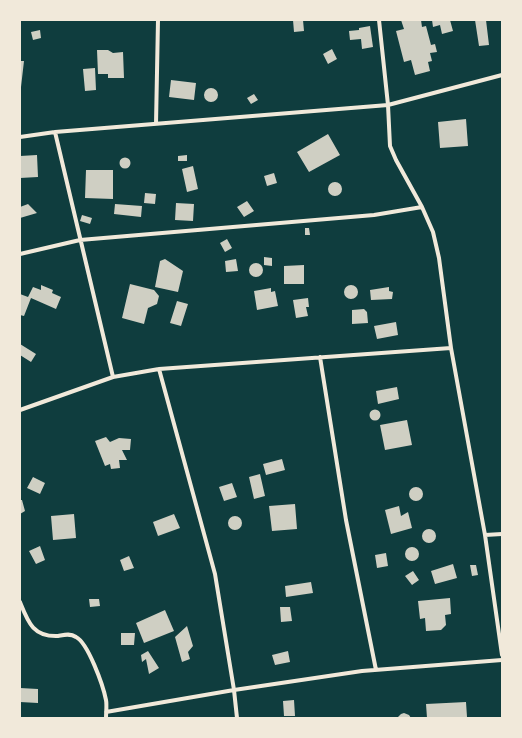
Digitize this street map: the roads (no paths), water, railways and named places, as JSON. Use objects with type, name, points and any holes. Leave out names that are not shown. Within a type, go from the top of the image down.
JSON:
[{"type":"street","points":[[156,124],[158,20]]},
{"type":"street","points":[[379,20],[388,105],[390,146],[422,207],[433,232],[439,258],[451,348],[485,535],[502,655]]},
{"type":"street","points":[[20,137],[55,132],[388,105],[502,75]]},
{"type":"street","points":[[55,132],[113,377]]},
{"type":"street","points":[[20,254],[80,240],[374,215],[422,207]]},
{"type":"street","points":[[20,410],[113,377],[159,369],[451,348]]},
{"type":"street","points":[[320,357],[346,520],[376,670]]},
{"type":"street","points":[[159,369],[215,574],[234,690],[237,718]]},
{"type":"street","points":[[485,535],[502,534]]},
{"type":"street","points":[[20,602],[28,620],[39,633],[45,636],[67,634],[78,638],[90,654],[106,700],[106,718]]},
{"type":"street","points":[[106,712],[234,690],[376,670],[502,660]]}]
